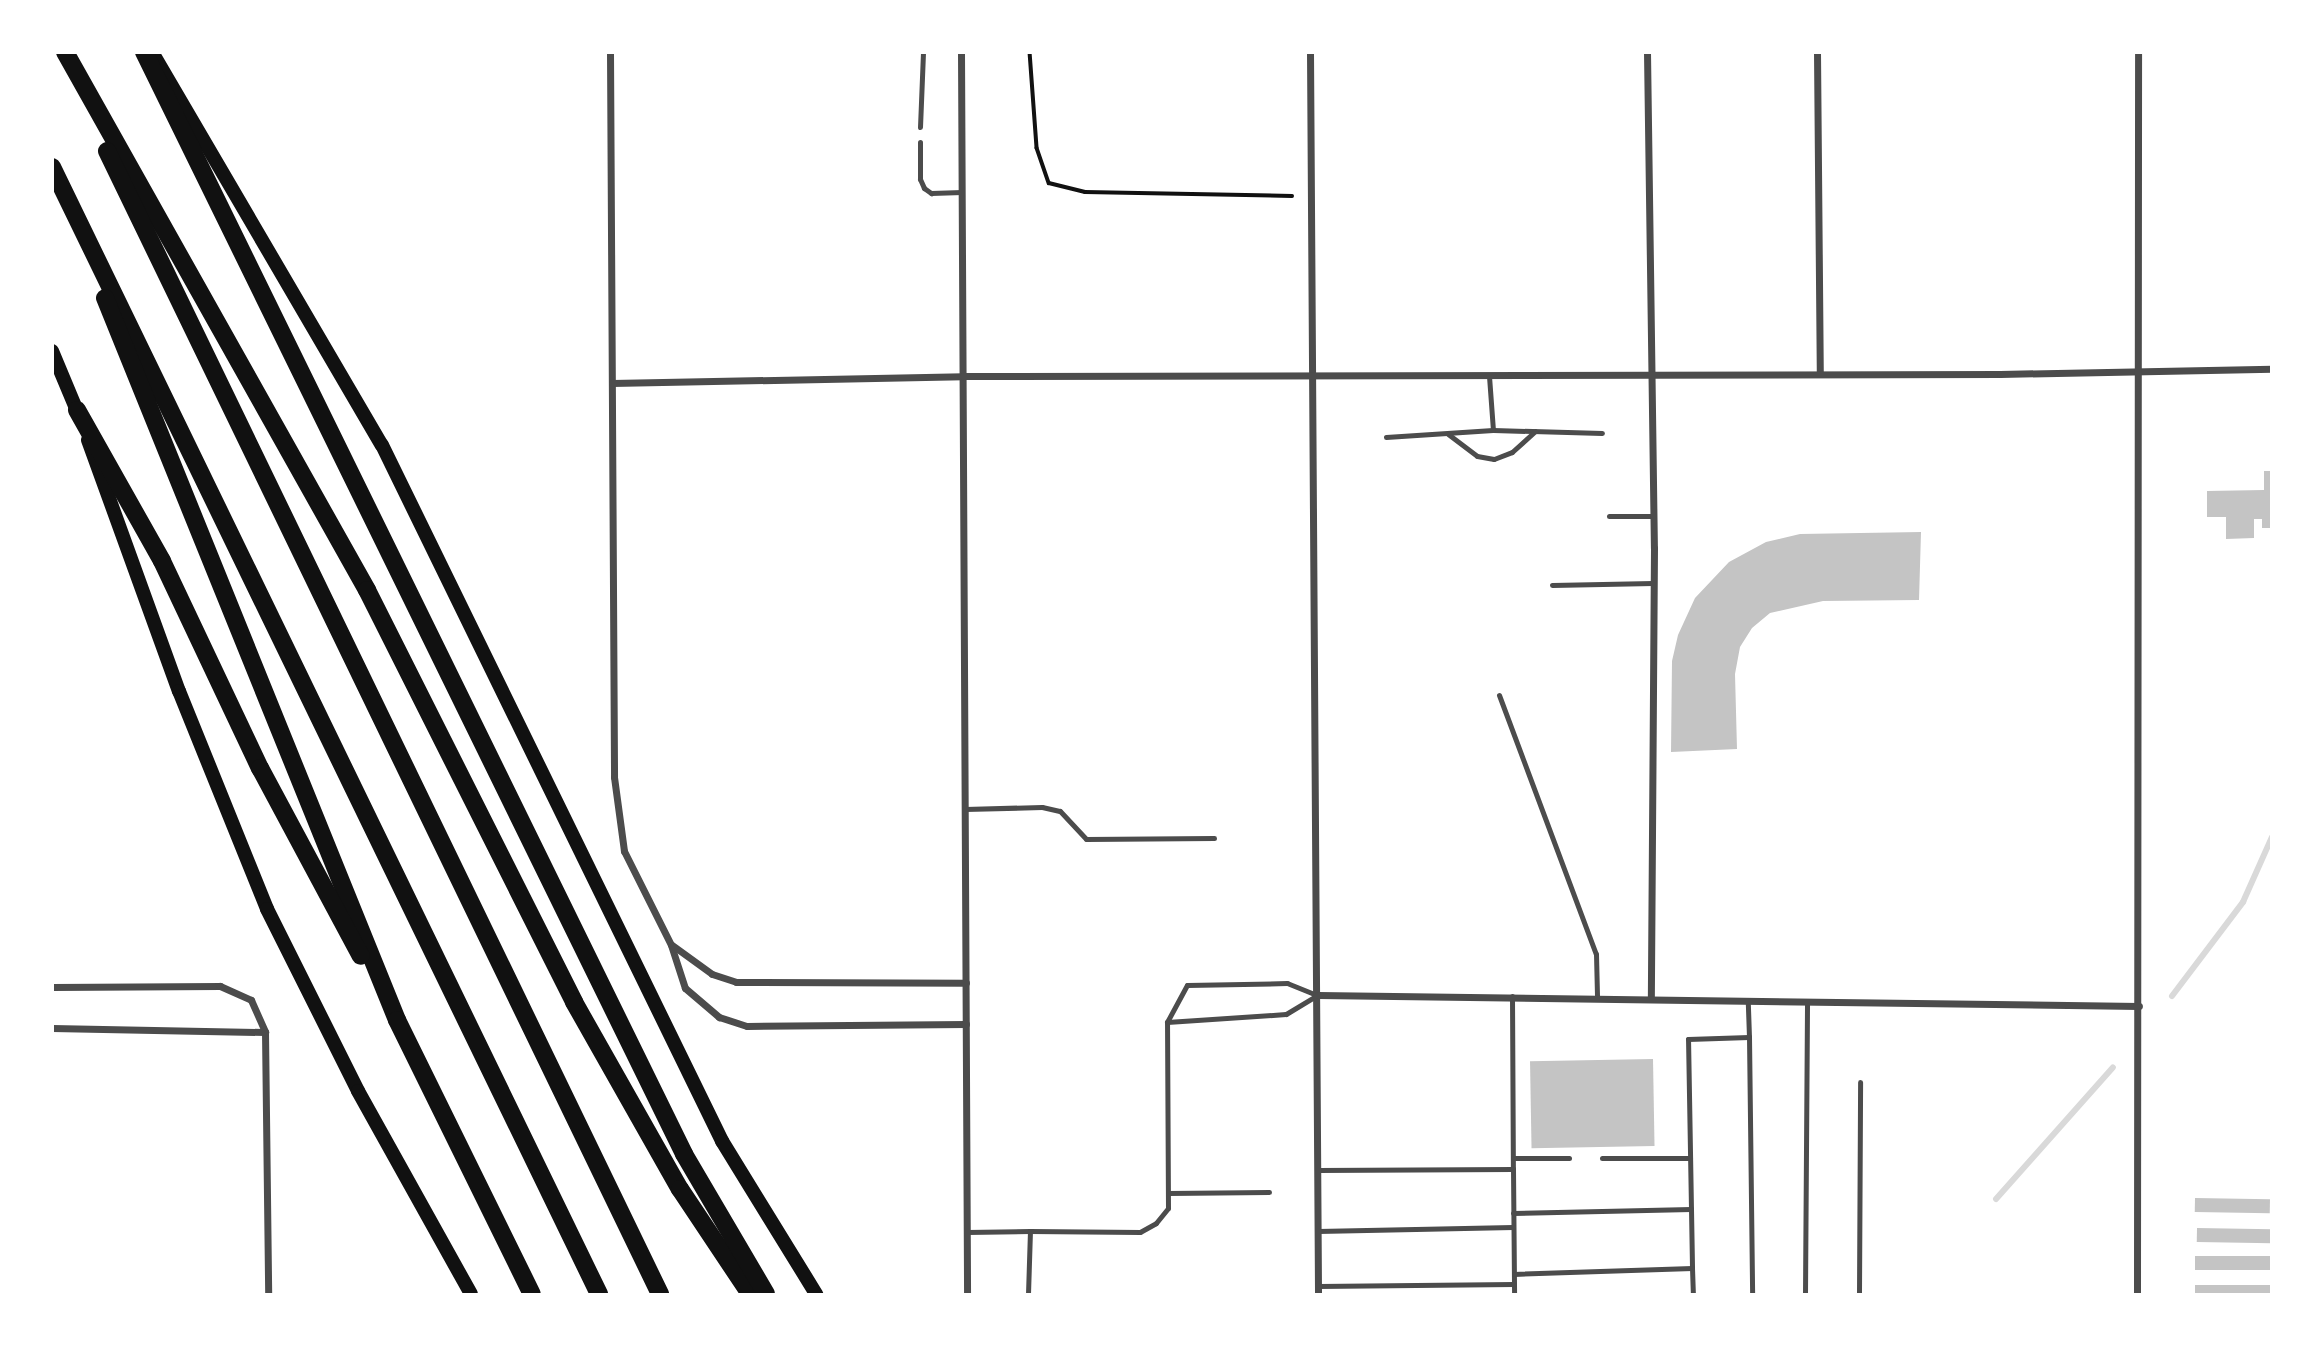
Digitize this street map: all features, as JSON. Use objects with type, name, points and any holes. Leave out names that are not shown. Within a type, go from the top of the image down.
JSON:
[{"type":"highway","points":[[63,52],[660,1294]]},
{"type":"highway","points":[[63,52],[367,590],[574,1003],[680,1189],[750,1294]]},
{"type":"highway","points":[[144,52],[684,1154],[766,1294]]},
{"type":"highway","points":[[52,167],[397,1020]]},
{"type":"highway","points":[[52,167],[599,1294]]},
{"type":"highway","points":[[77,410],[162,561],[319,883],[397,1020],[532,1294]]},
{"type":"main road","points":[[152,52],[382,445],[722,1141],[816,1294]]},
{"type":"main road","points":[[52,351],[77,410],[179,691],[267,909],[358,1091],[471,1294]]},
{"type":"street","points":[[610,52],[614,777],[618,829],[624,851],[671,945],[685,988],[706,1009],[733,1023],[967,1024]]},
{"type":"street","points":[[961,52],[967,1294]]},
{"type":"street","points":[[1310,52],[1318,1290]]},
{"type":"street","points":[[1647,52],[1653,516],[1651,999]]},
{"type":"street","points":[[1817,52],[1820,374]]},
{"type":"street","points":[[2137,1294],[2138,52]]},
{"type":"street","points":[[612,383],[962,376],[1489,376],[2272,369]]},
{"type":"street","points":[[671,945],[690,962],[736,982],[967,983]]},
{"type":"street","points":[[52,987],[220,986],[251,1000],[264,1032],[268,1294]]},
{"type":"street","points":[[1318,995],[1597,996],[1748,1002],[2139,1006]]},
{"type":"street","points":[[52,1028],[264,1032]]},
{"type":"lane","points":[[920,127],[923,52]]},
{"type":"lane","points":[[920,142],[920,179],[924,188],[931,193],[962,192]]},
{"type":"lane","points":[[1489,376],[1493,430]]},
{"type":"lane","points":[[1386,437],[1493,430],[1602,433]]},
{"type":"lane","points":[[1448,434],[1477,456],[1494,459],[1512,452],[1535,431]]},
{"type":"lane","points":[[1609,516],[1653,516]]},
{"type":"lane","points":[[1552,584],[1653,583]]},
{"type":"lane","points":[[1499,695],[1595,954],[1597,996]]},
{"type":"lane","points":[[965,809],[1042,807],[1060,811],[1086,839],[1214,838]]},
{"type":"lane","points":[[967,1233],[1140,1232],[1156,1223],[1168,1208],[1167,1022],[1187,985],[1287,983],[1318,995]]},
{"type":"lane","points":[[1167,1022],[1286,1014],[1318,995]]},
{"type":"lane","points":[[1512,996],[1514,1294]]},
{"type":"lane","points":[[1748,1002],[1752,1294]]},
{"type":"lane","points":[[1805,1294],[1807,1003]]},
{"type":"lane","points":[[1693,1294],[1688,1039],[1749,1037]]},
{"type":"lane","points":[[1859,1294],[1860,1082]]},
{"type":"lane","points":[[1602,1157],[1690,1158]]},
{"type":"lane","points":[[1513,1158],[1569,1158]]},
{"type":"lane","points":[[1318,1170],[1513,1169]]},
{"type":"lane","points":[[1168,1194],[1269,1192]]},
{"type":"lane","points":[[1513,1213],[1691,1209]]},
{"type":"lane","points":[[1318,1231],[1513,1227]]},
{"type":"lane","points":[[1028,1294],[1031,1231]]},
{"type":"lane","points":[[1514,1274],[1692,1268]]},
{"type":"lane","points":[[1318,1290],[1514,1284]]},
{"type":"path","points":[[1030,52],[1037,148],[1049,183],[1085,192],[1292,196]]},
{"type":"building","points":[[2264,471],[2272,471],[2272,528],[2262,528],[2262,519],[2254,519],[2254,538],[2226,539],[2226,517],[2207,517],[2207,491],[2264,490]]},
{"type":"building","points":[[1921,532],[1919,600],[1823,601],[1770,613],[1752,628],[1740,647],[1735,674],[1737,749],[1671,752],[1672,661],[1678,635],[1695,598],[1729,562],[1766,542],[1800,534]]},
{"type":"building","points":[[1653,1059],[1655,1146],[1532,1148],[1530,1061]]},
{"type":"building","points":[[2195,1198],[2270,1199],[2270,1213],[2195,1212]]},
{"type":"building","points":[[2197,1228],[2272,1229],[2272,1243],[2197,1242]]},
{"type":"building","points":[[2195,1256],[2270,1256],[2270,1270],[2195,1270]]},
{"type":"building","points":[[2195,1285],[2270,1285],[2270,1294],[2195,1294]]},
{"type":"waterway","points":[[2172,996],[2243,902],[2272,837]]},
{"type":"waterway","points":[[1996,1199],[2113,1067]]}]
